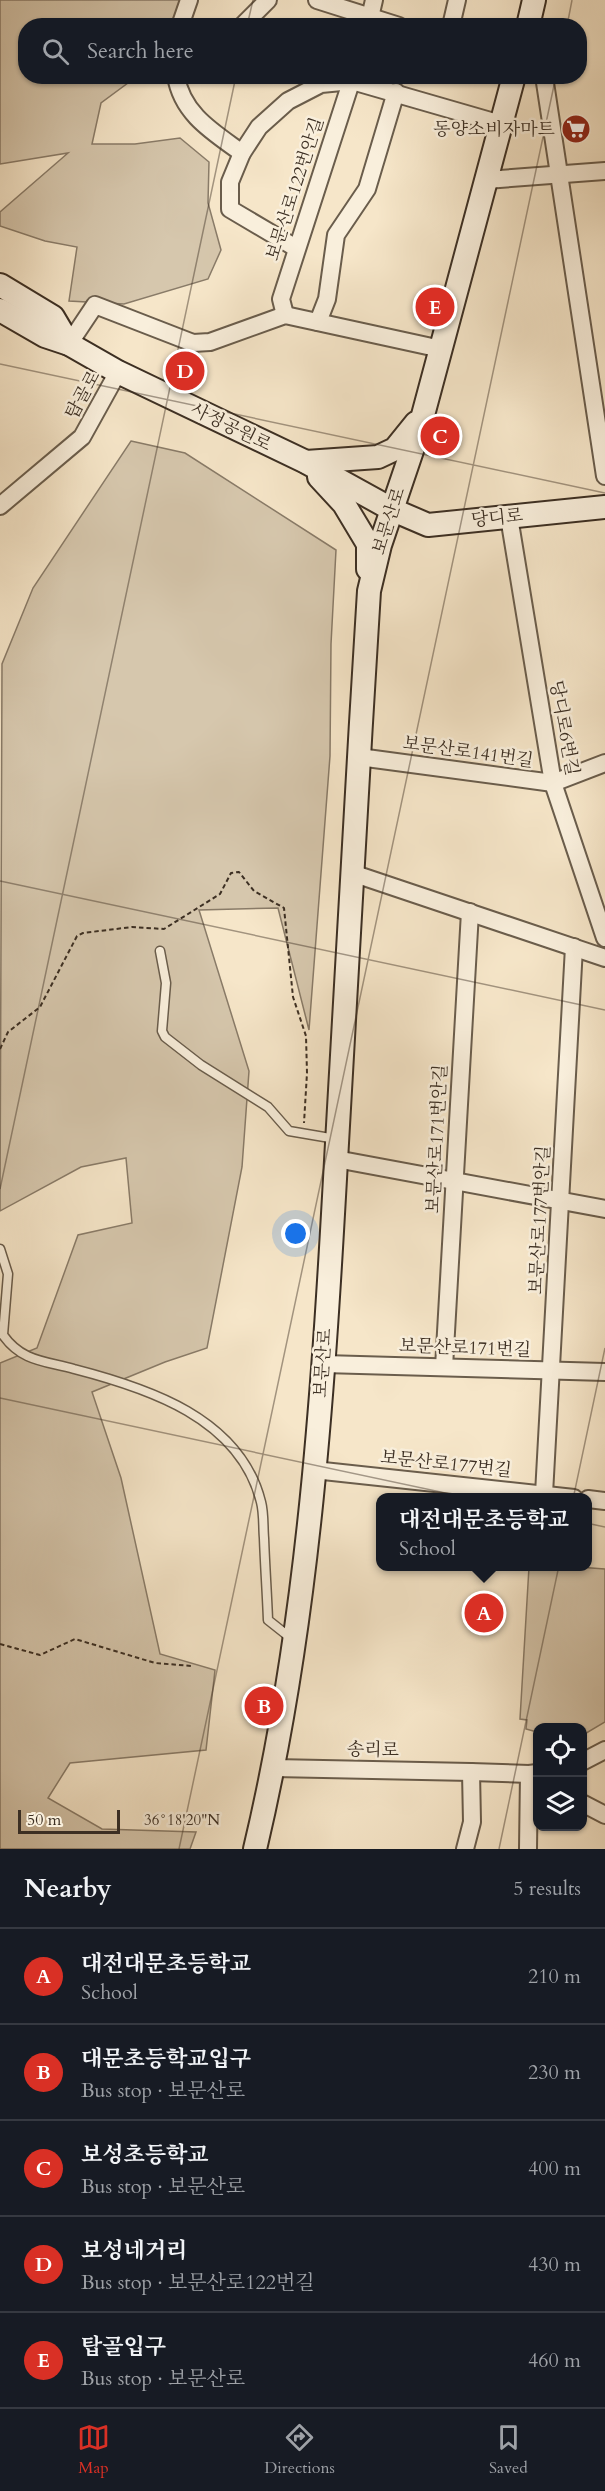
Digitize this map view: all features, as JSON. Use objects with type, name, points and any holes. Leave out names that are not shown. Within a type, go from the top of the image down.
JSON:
[{"type":"main road","name":"보문산로","points":[[255,1849],[274,1768],[295,1641],[324,1364],[369,591],[380,545],[423,415],[512,84]]},
{"type":"main road","points":[[0,285],[53,316],[69,344]]},
{"type":"main road","name":"사정공원로","points":[[0,310],[45,336],[69,344],[118,372],[306,462],[393,510]]},
{"type":"main road","points":[[306,462],[378,457],[395,450],[423,415]]},
{"type":"main road","points":[[306,462],[344,504],[368,544],[369,591]]},
{"type":"main road","name":"당디로","points":[[393,510],[428,525],[605,507]]},
{"type":"street","points":[[183,18],[189,0]]},
{"type":"street","points":[[250,18],[268,0]]},
{"type":"street","points":[[317,0],[360,18]]},
{"type":"street","points":[[370,18],[374,0]]},
{"type":"street","points":[[453,18],[457,0]]},
{"type":"street","points":[[179,84],[189,109],[201,125],[242,153]]},
{"type":"street","points":[[296,248],[230,209],[230,182],[242,153],[259,127],[288,101],[321,84]]},
{"type":"street","name":"보문산로122번안길","points":[[285,315],[281,299],[350,84]]},
{"type":"street","points":[[369,84],[501,124]]},
{"type":"street","points":[[545,84],[561,174],[605,476]]},
{"type":"street","points":[[318,322],[327,299],[336,235],[367,189],[396,92]]},
{"type":"street","points":[[486,180],[605,171]]},
{"type":"street","points":[[69,344],[95,305],[193,343],[210,342],[285,315],[441,349]]},
{"type":"street","name":"탑골로","points":[[0,506],[82,436],[118,372]]},
{"type":"street","name":"당디로6번길","points":[[509,517],[553,783],[605,938]]},
{"type":"street","name":"보문산로141번길","points":[[359,757],[553,783],[605,763]]},
{"type":"street","points":[[352,873],[605,958]]},
{"type":"street","name":"보문산로171번안길","points":[[444,1367],[470,912]]},
{"type":"street","name":"보문산로177번안길","points":[[544,1493],[574,947]]},
{"type":"street","points":[[336,1149],[454,1182],[605,1209]]},
{"type":"street","name":"보문산로171번길","points":[[324,1364],[605,1372]]},
{"type":"street","name":"보문산로177번길","points":[[314,1470],[534,1493]]},
{"type":"street","points":[[587,1759],[605,1750]]},
{"type":"street","name":"송리로","points":[[274,1768],[533,1775]]},
{"type":"street","points":[[465,1849],[472,1822],[471,1772]]},
{"type":"street","points":[[528,1849],[534,1777]]},
{"type":"street","points":[[587,1806],[605,1815]]},
{"type":"lane","points":[[160,951],[166,982],[162,1031],[165,1037],[201,1065],[268,1107],[289,1131],[303,1134],[336,1149]]},
{"type":"lane","points":[[0,1249],[8,1274],[3,1335],[8,1341],[32,1360],[131,1383],[169,1400],[223,1435],[249,1470],[261,1503],[268,1620],[295,1641]]},
{"type":"path","points":[[0,1049],[8,1032],[40,1007],[77,936],[83,933],[132,927],[164,929],[220,894],[231,873],[239,872],[254,891],[284,908],[293,997],[306,1036],[307,1073],[303,1134]]},
{"type":"path","points":[[0,1644],[40,1655],[75,1639],[155,1663],[191,1666]]},
{"type":"shaded area","points":[[0,0],[185,0],[179,18],[18,18],[18,84],[127,84],[101,103],[92,144],[135,144],[180,138],[209,162],[208,203],[221,250],[208,279],[124,304],[69,301],[77,247],[45,241],[0,226],[0,212],[68,153],[0,164]]},
{"type":"shaded area","points":[[131,441],[185,453],[336,550],[331,644],[330,756],[309,1030],[278,908],[199,910],[249,1071],[242,1167],[207,1348],[165,1362],[92,1392],[121,1478],[160,1654],[215,1670],[206,1750],[70,1763],[48,1798],[102,1829],[196,1832],[190,1849],[0,1849],[0,1363],[37,1348],[78,1235],[132,1223],[126,1158],[81,1167],[0,1211],[2,664],[33,588]]},
{"type":"shaded area","points":[[605,1569],[605,1722],[587,1733],[587,1723],[533,1723],[533,1731],[526,1729],[527,1720],[520,1719],[529,1571]]},
{"type":"place","name":"동양소비자마트","points":[[576,129]]},
{"type":"place","name":"탑골입구","points":[[435,307]]},
{"type":"place","name":"보성네거리","points":[[185,371]]},
{"type":"place","name":"보성초등학교","points":[[440,436]]},
{"type":"place","name":"대전대문초등학교","points":[[484,1613]]},
{"type":"place","name":"대문초등학교입구","points":[[264,1706]]}]
